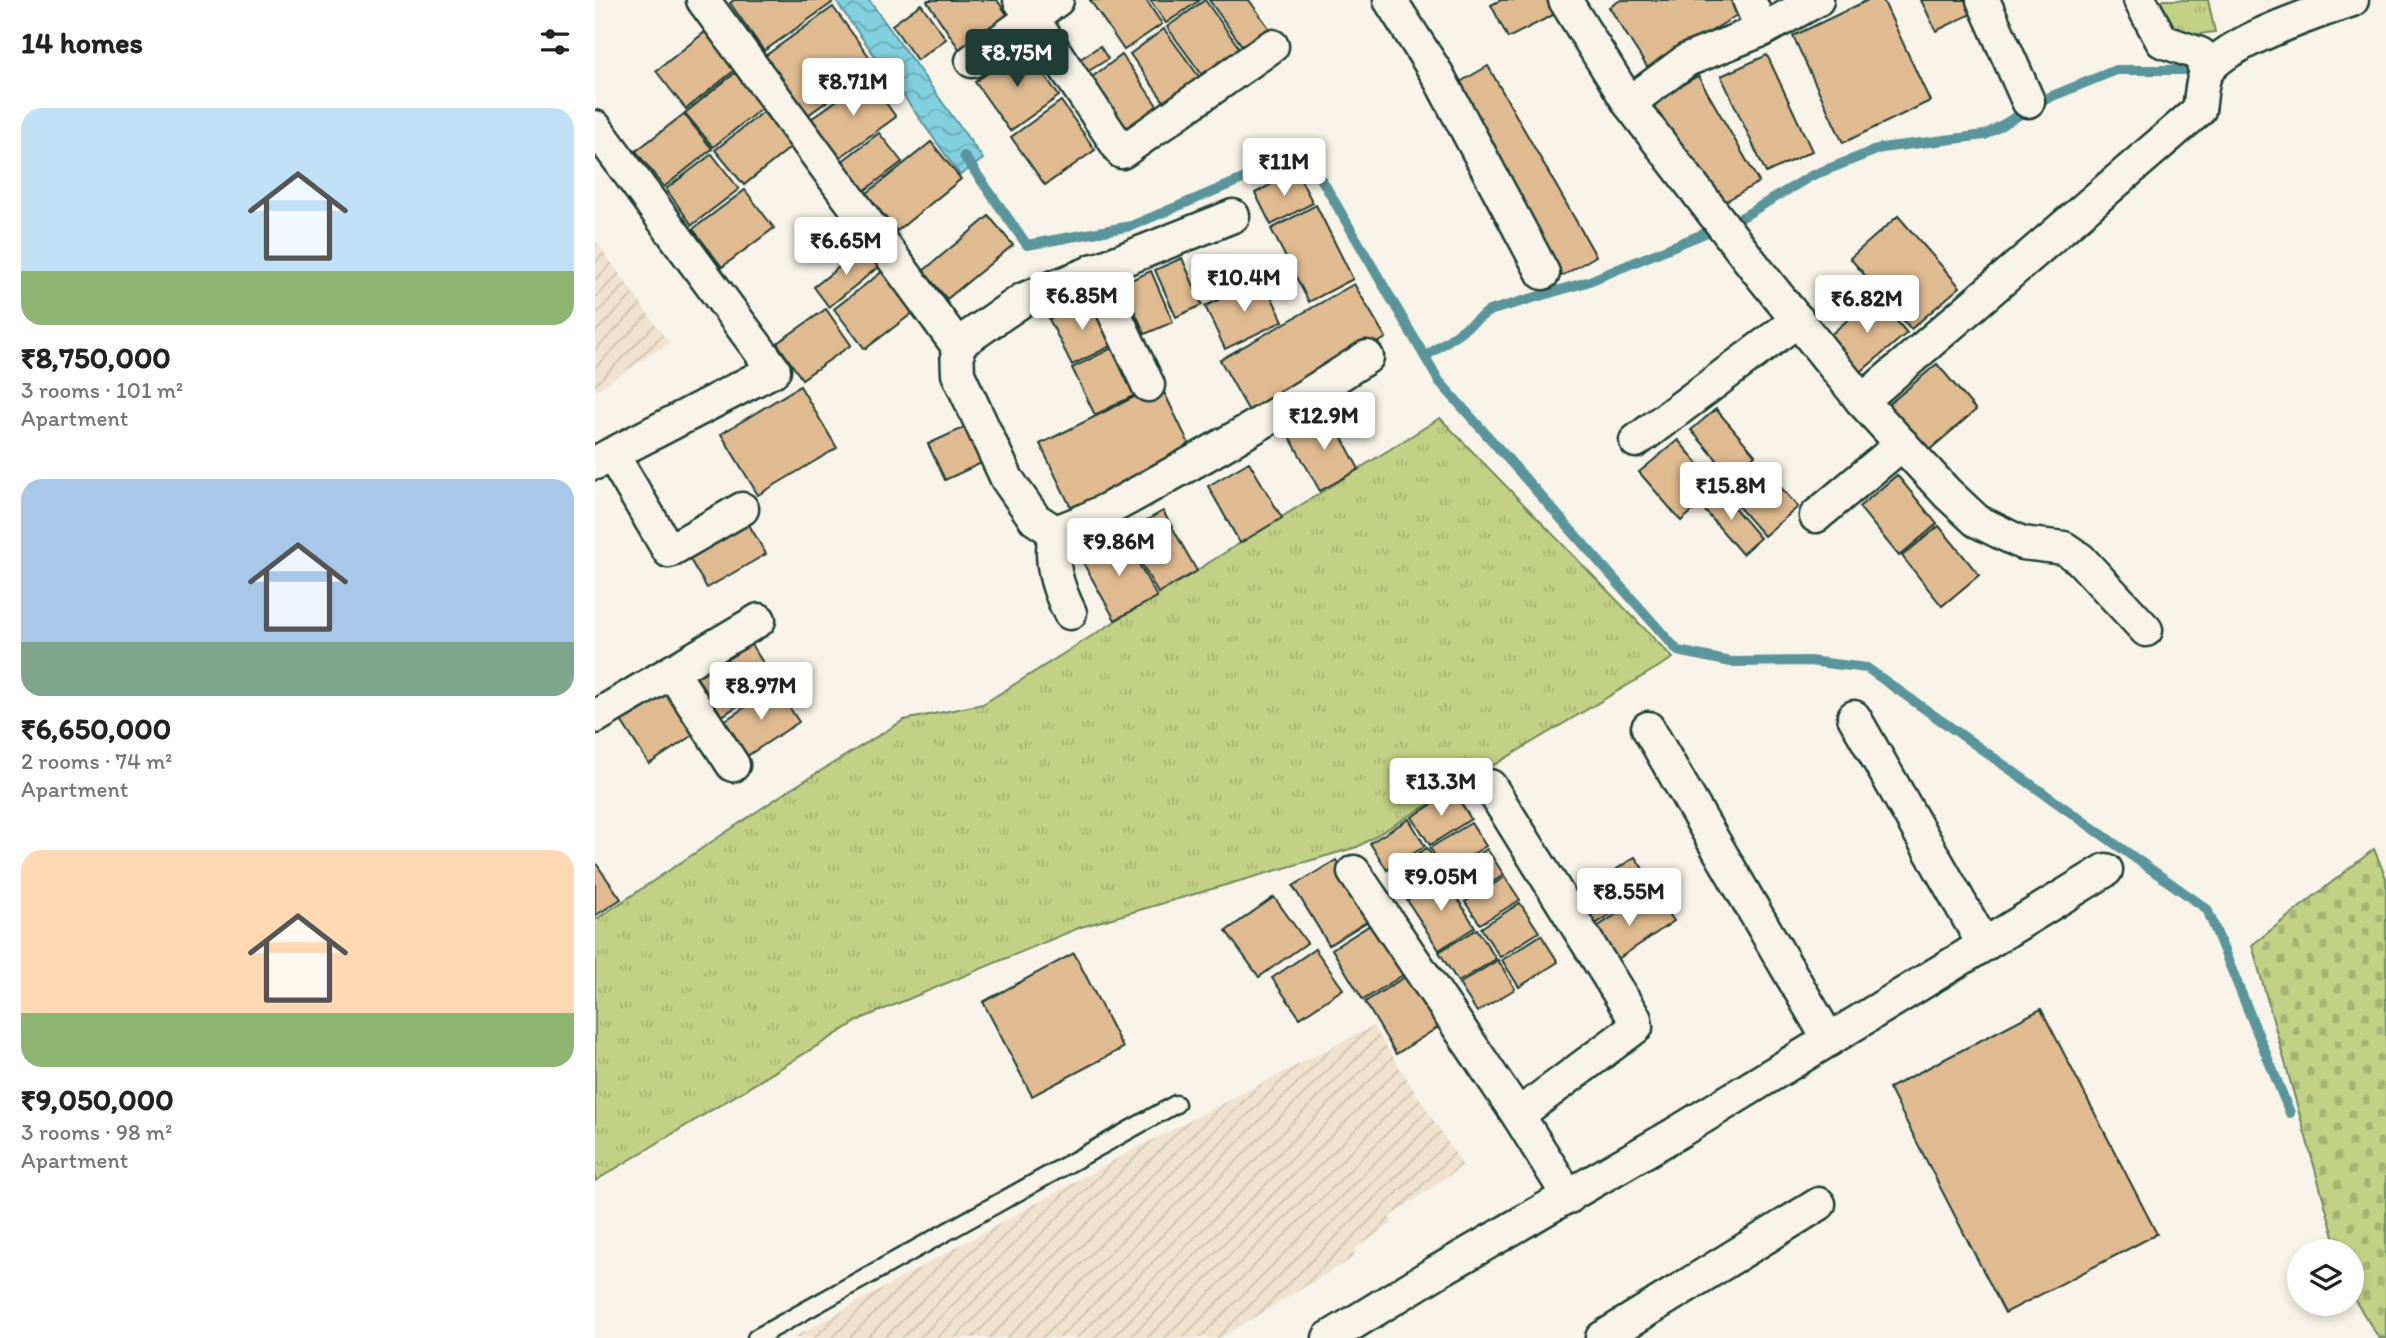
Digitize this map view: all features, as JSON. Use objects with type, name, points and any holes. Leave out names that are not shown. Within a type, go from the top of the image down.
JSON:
[{"type":"street","points":[[703,0],[957,345],[958,374],[1007,479],[1035,519],[1055,532]]},
{"type":"street","points":[[1390,0],[1437,74],[1543,272]]},
{"type":"street","points":[[1565,0],[1629,103],[1862,401],[1947,493],[1977,521],[2022,543],[2064,548],[2080,559],[2146,630]]},
{"type":"street","points":[[1749,0],[1762,30]]},
{"type":"street","points":[[1629,103],[1687,60],[1762,30],[1817,0]]},
{"type":"street","points":[[1983,0],[2028,101]]},
{"type":"street","points":[[1862,401],[2199,110],[2206,73],[2200,54],[2162,41],[2140,0]]},
{"type":"street","points":[[2206,73],[2220,58],[2270,29],[2352,0]]},
{"type":"street","points":[[972,61],[1037,6],[1122,152],[1272,46]]},
{"type":"street","points":[[595,127],[773,370],[603,459],[669,551],[742,509]]},
{"type":"street","points":[[957,345],[1024,299],[1233,216]]},
{"type":"street","points":[[1094,270],[1148,385]]},
{"type":"street","points":[[1636,441],[1798,320]]},
{"type":"street","points":[[1055,532],[1089,521],[1217,450],[1367,357]]},
{"type":"street","points":[[1816,516],[1902,444]]},
{"type":"street","points":[[1055,532],[1051,550],[1059,590],[1070,613]]},
{"type":"street","points":[[595,718],[759,620]]},
{"type":"street","points":[[672,672],[733,765]]},
{"type":"street","points":[[1854,717],[1984,945]]},
{"type":"street","points":[[1648,728],[1829,1040]]},
{"type":"street","points":[[1490,786],[1635,1019],[1636,1027],[1518,1115]]},
{"type":"street","points":[[1329,1338],[1829,1040],[2106,870]]},
{"type":"street","points":[[1354,872],[1518,1115],[1569,1196]]},
{"type":"street","points":[[1602,1338],[1819,1204]]},
{"type":"lane","points":[[756,1338],[1176,1104]]},
{"type":"shaded area","points":[[595,240],[669,343],[595,391]]},
{"type":"shaded area","points":[[1373,1026],[1463,1166],[1389,1217],[1392,1224],[1355,1249],[1353,1258],[1220,1338],[793,1338],[1129,1152]]},
{"type":"green space","points":[[2158,0],[2208,0],[2215,32],[2177,37]]},
{"type":"green space","points":[[1440,418],[1673,658],[1357,847],[1081,927],[863,1018],[595,1181],[595,920],[786,792],[904,720],[983,704]]},
{"type":"green space","points":[[2374,849],[2386,878],[2386,1338],[2379,1338],[2364,1315],[2364,1239],[2335,1239],[2252,945]]},
{"type":"water","points":[[835,0],[869,0],[983,159],[960,175]]},
{"type":"building","points":[[734,0],[830,0],[832,3],[764,51],[730,3]]},
{"type":"building","points":[[928,0],[997,0],[1008,16],[960,50]]},
{"type":"building","points":[[1090,0],[1146,0],[1162,24],[1124,50]]},
{"type":"building","points":[[1150,0],[1200,0],[1166,23]]},
{"type":"building","points":[[1205,0],[1240,49],[1203,76],[1167,27]]},
{"type":"building","points":[[1209,0],[1249,0],[1269,28],[1243,47]]},
{"type":"building","points":[[1501,0],[1550,0],[1557,13],[1508,38],[1491,5]]},
{"type":"building","points":[[1621,0],[1739,0],[1745,10],[1649,70],[1609,7]]},
{"type":"building","points":[[1868,0],[1883,0],[1930,101],[1843,143],[1793,36]]},
{"type":"building","points":[[1921,0],[1965,0],[1971,14],[1936,31]]},
{"type":"building","points":[[921,4],[946,39],[917,60],[892,25]]},
{"type":"building","points":[[833,7],[876,66],[808,115],[765,56]]},
{"type":"building","points":[[1164,29],[1200,78],[1165,103],[1130,54]]},
{"type":"building","points":[[705,32],[735,70],[686,109],[656,71]]},
{"type":"building","points":[[1100,46],[1108,59],[1084,74],[1076,62]]},
{"type":"building","points":[[1025,47],[1059,96],[1010,131],[975,82]]},
{"type":"building","points":[[1122,55],[1158,107],[1121,134],[1085,82]]},
{"type":"building","points":[[1767,55],[1812,151],[1766,173],[1721,76]]},
{"type":"building","points":[[1488,66],[1596,256],[1562,276],[1453,86]]},
{"type":"building","points":[[735,73],[762,108],[713,147],[685,113]]},
{"type":"building","points":[[1698,76],[1759,182],[1714,208],[1652,102]]},
{"type":"building","points":[[868,78],[896,117],[839,158],[811,119]]},
{"type":"building","points":[[1061,101],[1095,150],[1045,185],[1011,137]]},
{"type":"building","points":[[763,112],[791,147],[744,185],[715,150]]},
{"type":"building","points":[[684,114],[712,149],[664,187],[636,151]]},
{"type":"building","points":[[879,133],[902,162],[864,191],[841,162]]},
{"type":"building","points":[[931,142],[961,179],[897,231],[866,194]]},
{"type":"building","points":[[712,154],[739,189],[692,225],[666,189]]},
{"type":"building","points":[[1296,171],[1313,203],[1271,225],[1255,193]]},
{"type":"building","points":[[745,190],[774,228],[722,267],[693,229]]},
{"type":"building","points":[[1316,205],[1353,279],[1309,302],[1271,229]]},
{"type":"building","points":[[989,216],[1013,245],[947,299],[923,271]]},
{"type":"building","points":[[1898,216],[1960,287],[1911,329],[1850,258]]},
{"type":"building","points":[[863,248],[878,267],[829,307],[814,287]]},
{"type":"building","points":[[1182,258],[1202,305],[1176,317],[1155,270]]},
{"type":"building","points":[[883,271],[914,312],[865,349],[834,309]]},
{"type":"building","points":[[1151,271],[1173,322],[1145,334],[1122,284]]},
{"type":"building","points":[[1263,279],[1283,321],[1225,349],[1205,306]]},
{"type":"building","points":[[1354,284],[1386,338],[1251,415],[1220,360]]},
{"type":"building","points":[[1875,296],[1907,333],[1858,374],[1827,338]]},
{"type":"building","points":[[1092,298],[1115,344],[1072,365],[1049,319]]},
{"type":"building","points":[[826,309],[851,345],[802,379],[777,343]]},
{"type":"building","points":[[1116,346],[1139,393],[1095,415],[1072,368]]},
{"type":"building","points":[[1937,364],[1976,410],[1927,452],[1888,405]]},
{"type":"building","points":[[1160,384],[1194,454],[1074,514],[1040,444]]},
{"type":"building","points":[[800,386],[837,448],[758,495],[721,434]]},
{"type":"building","points":[[1716,409],[1755,455],[1731,476],[1691,430]]},
{"type":"building","points":[[1329,414],[1359,469],[1320,491],[1289,436]]},
{"type":"building","points":[[972,424],[988,460],[945,480],[928,444]]},
{"type":"building","points":[[1678,440],[1719,488],[1681,521],[1639,472]]},
{"type":"building","points":[[1757,460],[1798,507],[1764,536],[1723,489]]},
{"type":"building","points":[[1249,462],[1282,518],[1240,543],[1208,486]]},
{"type":"building","points":[[1897,475],[1937,524],[1899,556],[1859,507]]},
{"type":"building","points":[[1719,490],[1760,538],[1742,554],[1701,506]]},
{"type":"building","points":[[1163,511],[1197,571],[1158,593],[1124,533]]},
{"type":"building","points":[[748,523],[766,554],[707,588],[689,558]]},
{"type":"building","points":[[1939,526],[1979,575],[1942,606],[1902,556]]},
{"type":"building","points":[[1123,535],[1157,597],[1115,620],[1081,559]]},
{"type":"building","points":[[747,638],[775,681],[722,716],[694,673]]},
{"type":"building","points":[[776,687],[799,722],[747,756],[724,721]]},
{"type":"building","points":[[667,688],[696,733],[649,764],[620,719]]},
{"type":"building","points":[[1453,791],[1471,819],[1430,845],[1412,817]]},
{"type":"building","points":[[1409,819],[1425,846],[1387,870],[1370,843]]},
{"type":"building","points":[[1471,823],[1486,846],[1445,871],[1430,848]]},
{"type":"building","points":[[1427,848],[1443,873],[1406,896],[1391,871]]},
{"type":"building","points":[[1487,849],[1504,875],[1465,899],[1449,873]]},
{"type":"building","points":[[1635,857],[1654,885],[1588,929],[1569,901]]},
{"type":"building","points":[[1336,860],[1373,918],[1329,945],[1293,886]]},
{"type":"building","points":[[595,862],[621,899],[595,916]]},
{"type":"building","points":[[1444,877],[1475,927],[1439,950],[1407,900]]},
{"type":"building","points":[[1505,877],[1520,900],[1480,924],[1465,902]]},
{"type":"building","points":[[1653,890],[1674,921],[1606,967],[1585,935]]},
{"type":"building","points":[[1274,897],[1307,943],[1259,977],[1226,931]]},
{"type":"building","points":[[1520,903],[1539,932],[1500,957],[1481,928]]},
{"type":"building","points":[[1375,922],[1406,973],[1363,1000],[1332,949]]},
{"type":"building","points":[[1477,929],[1496,959],[1458,982],[1439,952]]},
{"type":"building","points":[[1541,935],[1558,962],[1519,987],[1502,960]]},
{"type":"building","points":[[1315,949],[1343,989],[1300,1018],[1272,978]]},
{"type":"building","points":[[1074,953],[1123,1048],[1032,1096],[983,1002]]},
{"type":"building","points":[[1498,960],[1515,989],[1477,1012],[1459,984]]},
{"type":"building","points":[[1408,975],[1440,1026],[1396,1054],[1365,1002]]},
{"type":"building","points":[[2041,1009],[2157,1234],[2005,1313],[1889,1088]]},
{"type":"waterway","points":[[1425,357],[1489,311],[1587,282],[1739,219],[1811,176],[1881,148],[1985,135],[2050,97],[2116,70],[2190,70]]},
{"type":"waterway","points":[[964,156],[1027,245],[1131,226],[1271,167],[1315,168],[1439,381],[1678,651],[1731,662],[1809,661],[1867,668],[2207,909],[2290,1113]]}]
